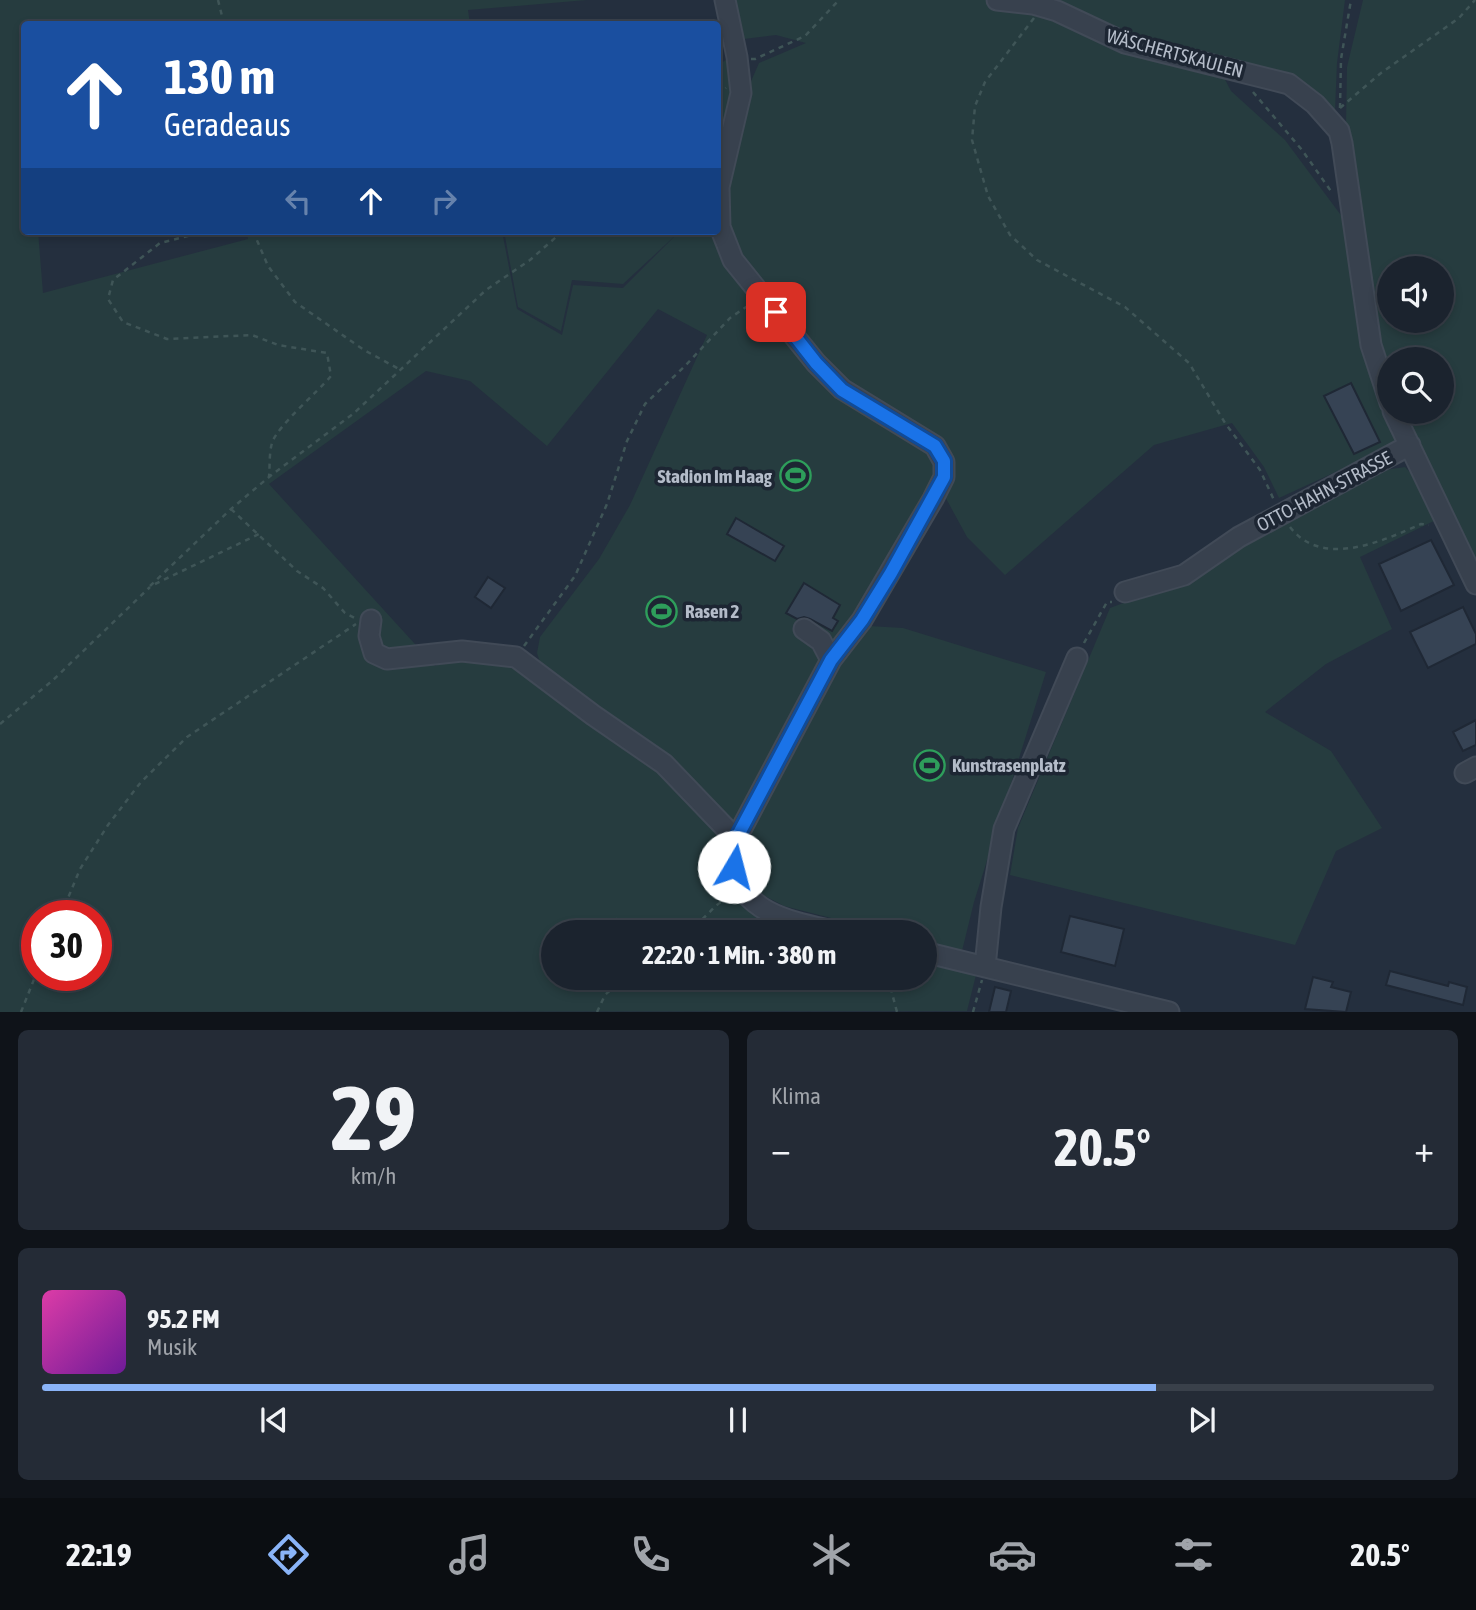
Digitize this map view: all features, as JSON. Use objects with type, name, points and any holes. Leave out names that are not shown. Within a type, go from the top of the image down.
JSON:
[{"type":"street","points":[[721,178],[741,93],[737,57],[725,0]]},
{"type":"street","name":"WÄSCHERTSKAULEN","points":[[997,0],[1043,6],[1125,43],[1289,84],[1315,104],[1339,131]]},
{"type":"street","points":[[1339,131],[1349,178],[1371,345],[1377,363]]},
{"type":"street","points":[[721,230],[733,260],[816,363],[842,390],[935,446],[944,461],[944,477],[933,499],[877,596],[831,660],[736,839],[734,867],[746,895],[761,908],[788,920]]},
{"type":"street","points":[[1400,424],[1476,584]]},
{"type":"street","name":"OTTO-HAHN-STRASSE","points":[[1125,592],[1184,575],[1280,513],[1410,445]]},
{"type":"street","points":[[371,620],[369,636],[374,653],[387,659],[462,651],[516,657],[664,764],[736,839]]},
{"type":"street","points":[[804,629],[821,641],[831,660]]},
{"type":"street","points":[[985,967],[1004,829],[1077,658]]},
{"type":"street","points":[[937,955],[1169,1012]]},
{"type":"path","points":[[218,0],[224,21]]},
{"type":"path","points":[[737,57],[755,59],[805,36],[839,0]]},
{"type":"path","points":[[1339,131],[1341,58],[1350,0]]},
{"type":"path","points":[[1340,108],[1381,73],[1459,18],[1475,0]]},
{"type":"path","points":[[1043,6],[985,82],[975,106],[972,140],[988,196],[1010,234],[1037,260],[1125,307],[1189,363],[1225,423],[1260,470],[1280,513],[1298,538],[1327,547],[1355,549],[1377,544],[1421,524],[1450,528]]},
{"type":"path","points":[[1250,89],[1302,150],[1338,202]]},
{"type":"path","points":[[192,235],[160,243],[113,280],[108,299],[124,322],[167,339],[252,335],[278,345],[327,353],[331,376],[311,400],[292,415],[272,441],[269,477]]},
{"type":"path","points":[[255,235],[268,266],[295,302],[364,350],[399,369]]},
{"type":"path","points":[[0,724],[51,681],[231,509],[353,414],[486,290],[530,260],[558,235]]},
{"type":"path","points":[[516,657],[575,576],[607,504],[627,441],[645,404],[730,318],[763,296]]},
{"type":"path","points":[[67,900],[80,869],[108,825],[141,782],[187,737],[361,620],[345,613],[323,588],[297,571],[231,509]]},
{"type":"path","points":[[150,586],[259,534]]},
{"type":"path","points":[[1077,658],[1107,602],[1117,601],[1125,592]]},
{"type":"path","points":[[700,920],[721,900],[746,895]]},
{"type":"path","points":[[617,919],[621,920]]},
{"type":"path","points":[[974,1012],[985,967]]},
{"type":"path","points":[[597,1012],[605,995],[611,990]]},
{"type":"path","points":[[891,990],[897,1012]]},
{"type":"path","points":[[21,1012],[29,991]]},
{"type":"green space","points":[[0,0],[587,0],[468,10],[470,21],[21,21],[21,235],[38,235],[43,293],[248,239],[248,235],[503,235],[517,309],[562,335],[573,285],[623,288],[676,235],[721,235],[721,216],[746,93],[759,63],[806,43],[776,35],[736,40],[729,0],[985,0],[1006,9],[1044,11],[1220,70],[1231,91],[1285,140],[1349,226],[1377,352],[1377,424],[1393,424],[1394,445],[1279,498],[1264,467],[1232,423],[1154,445],[1005,575],[967,537],[942,491],[869,626],[903,628],[1046,672],[974,902],[962,951],[937,944],[937,920],[839,920],[784,906],[755,891],[744,866],[743,833],[542,668],[537,653],[540,637],[599,559],[630,505],[707,335],[658,309],[547,446],[470,381],[426,371],[269,484],[435,666],[450,659],[484,661],[521,669],[665,772],[714,822],[725,865],[746,910],[780,920],[541,920],[541,990],[937,990],[937,964],[976,975],[967,1011],[0,1012]]},
{"type":"green space","points":[[1031,0],[1345,0],[1337,63],[1335,111],[1328,111],[1319,100]]},
{"type":"green space","points":[[1363,0],[1476,0],[1476,562],[1410,424],[1454,424],[1454,347],[1380,347],[1378,333],[1454,333],[1454,256],[1377,256],[1377,329],[1346,124],[1347,67]]},
{"type":"green space","points":[[729,58],[734,94],[721,150],[721,63]]},
{"type":"green space","points":[[505,235],[676,235],[623,284],[572,280],[561,331],[518,307]]},
{"type":"green space","points":[[1405,467],[1420,483],[1440,518],[1360,557],[1392,629],[1326,664],[1265,712],[1331,751],[1382,828],[1336,851],[1295,945],[1010,875],[1018,828],[1110,608],[1184,580],[1278,524],[1385,470]]},
{"type":"building","points":[[1351,383],[1380,442],[1354,454],[1324,396]]},
{"type":"building","points":[[736,518],[784,546],[775,561],[727,534]]},
{"type":"building","points":[[1431,540],[1454,585],[1401,611],[1379,564]]},
{"type":"building","points":[[488,577],[505,588],[491,608],[475,597]]},
{"type":"building","points":[[804,583],[840,605],[833,618],[838,621],[832,631],[810,619],[797,619],[786,613]]},
{"type":"building","points":[[1463,607],[1476,634],[1476,644],[1428,668],[1410,632]]},
{"type":"building","points":[[1476,720],[1476,745],[1463,751],[1453,732]]},
{"type":"building","points":[[1070,916],[1124,929],[1115,966],[1061,952]]},
{"type":"building","points":[[1390,971],[1448,986],[1449,982],[1467,987],[1463,1005],[1386,985]]},
{"type":"building","points":[[1313,977],[1333,982],[1331,987],[1351,992],[1346,1012],[1305,1009]]},
{"type":"building","points":[[995,987],[1011,991],[1006,1012],[989,1012]]},
{"type":"place","name":"Stadion Im Haag","points":[[795,476]]},
{"type":"place","name":"Rasen 2","points":[[662,611]]},
{"type":"place","name":"Kunstrasenplatz","points":[[929,765]]},
{"type":"route","points":[[734,867],[736,839],[831,660],[862,620],[944,477],[944,461],[935,446],[842,390],[816,363],[776,312]]}]
